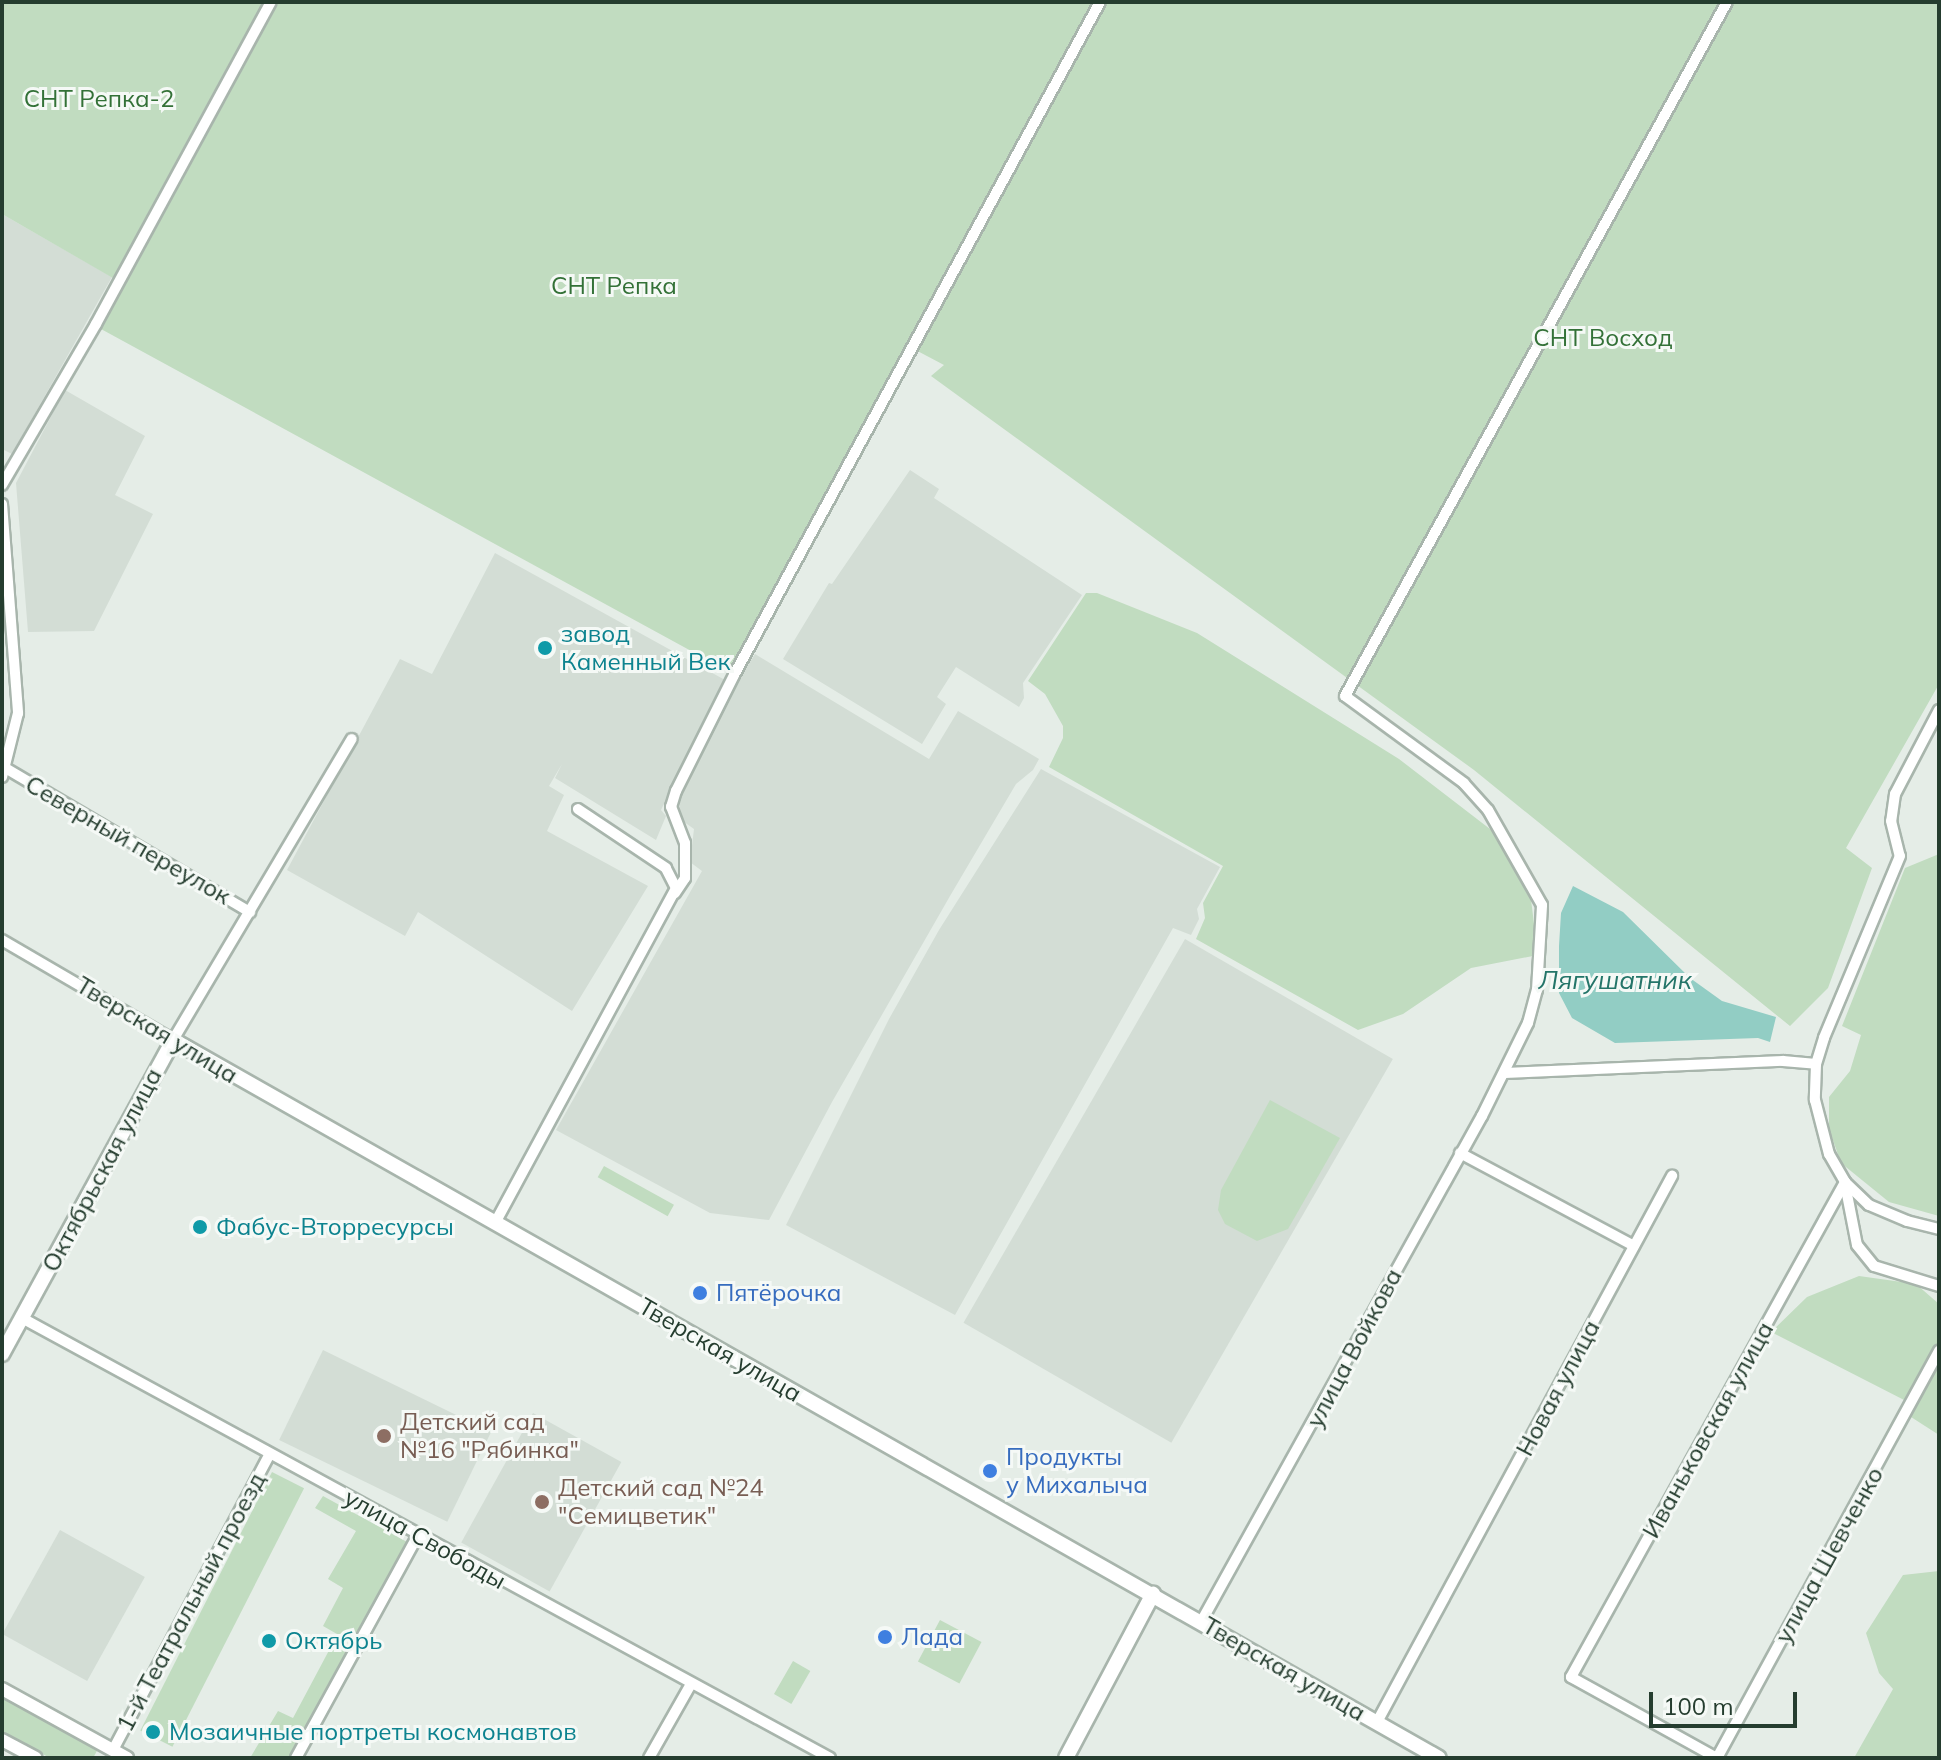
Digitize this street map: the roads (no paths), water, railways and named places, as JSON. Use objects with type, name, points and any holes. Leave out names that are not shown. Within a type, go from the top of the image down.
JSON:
[{"type":"main road","name":"Тверская улица","points":[[173,1040],[1439,1758]]},
{"type":"main road","name":"Октябрьская улица","points":[[2,1354],[173,1040]]},
{"type":"main road","points":[[1066,1758],[1153,1594]]},
{"type":"street","points":[[2,485],[103,312],[271,2]]},
{"type":"street","points":[[495,1223],[685,878],[685,843],[671,807],[676,791],[734,675],[1100,2]]},
{"type":"street","name":"улица Войкова","points":[[1201,1622],[1271,1502],[1505,1073],[1528,1023],[1537,990],[1542,905],[1488,810],[1464,783],[1345,696],[1727,2]]},
{"type":"street","name":"Северный переулок","points":[[2,504],[18,713],[3,771],[250,912]]},
{"type":"street","points":[[1939,710],[1895,794],[1891,821],[1900,856],[1816,1064],[1815,1100],[1829,1154],[1845,1182],[1869,1205],[1907,1221],[1939,1229]]},
{"type":"street","name":"Октябрьская улица","points":[[173,1040],[352,739]]},
{"type":"street","points":[[578,809],[666,868],[675,882],[675,893]]},
{"type":"street","name":"Тверская улица","points":[[2,940],[173,1040]]},
{"type":"street","points":[[1505,1073],[1783,1061],[1816,1064]]},
{"type":"street","points":[[1460,1153],[1634,1246]]},
{"type":"street","name":"Новая улица","points":[[1377,1722],[1672,1176]]},
{"type":"street","points":[[1845,1182],[1857,1245],[1874,1266],[1939,1286]]},
{"type":"street","name":"Иваньковская улица","points":[[1717,1758],[1571,1677],[1845,1182]]},
{"type":"street","name":"улица Свободы","points":[[22,1318],[830,1758]]},
{"type":"street","name":"улица Шевченко","points":[[1717,1758],[1939,1351]]},
{"type":"street","name":"1-й Театральный проезд","points":[[121,1755],[269,1455]]},
{"type":"street","points":[[296,1758],[418,1535]]},
{"type":"street","points":[[649,1758],[691,1684]]},
{"type":"street","points":[[2,1689],[121,1755]]},
{"type":"street","points":[[2,1740],[36,1758]]},
{"type":"water","name":"Лягушатник","points":[[1573,886],[1623,912],[1690,978],[1722,1001],[1776,1017],[1770,1042],[1758,1038],[1615,1043],[1572,1018],[1559,993],[1559,946],[1561,913]]},
{"type":"place","name":"завод Каменный Век","points":[[545,648]]},
{"type":"place","name":"Фабус-Вторресурсы","points":[[200,1227]]},
{"type":"place","name":"Пятёрочка","points":[[700,1293]]},
{"type":"place","name":"Детский сад №16 \"Рябинка\"","points":[[384,1436]]},
{"type":"place","name":"Продукты у Михалыча","points":[[990,1471]]},
{"type":"place","name":"Детский сад №24 \"Семицветик\"","points":[[542,1502]]},
{"type":"place","name":"Лада","points":[[885,1637]]},
{"type":"place","name":"Октябрь","points":[[269,1641]]},
{"type":"place","name":"Мозаичные портреты космонавтов","points":[[153,1732]]},
{"type":"park label","name":"СНТ Репка-2","points":[[99,99]]},
{"type":"park label","name":"СНТ Репка","points":[[614,286]]},
{"type":"park label","name":"СНТ Восход","points":[[1603,338]]}]
